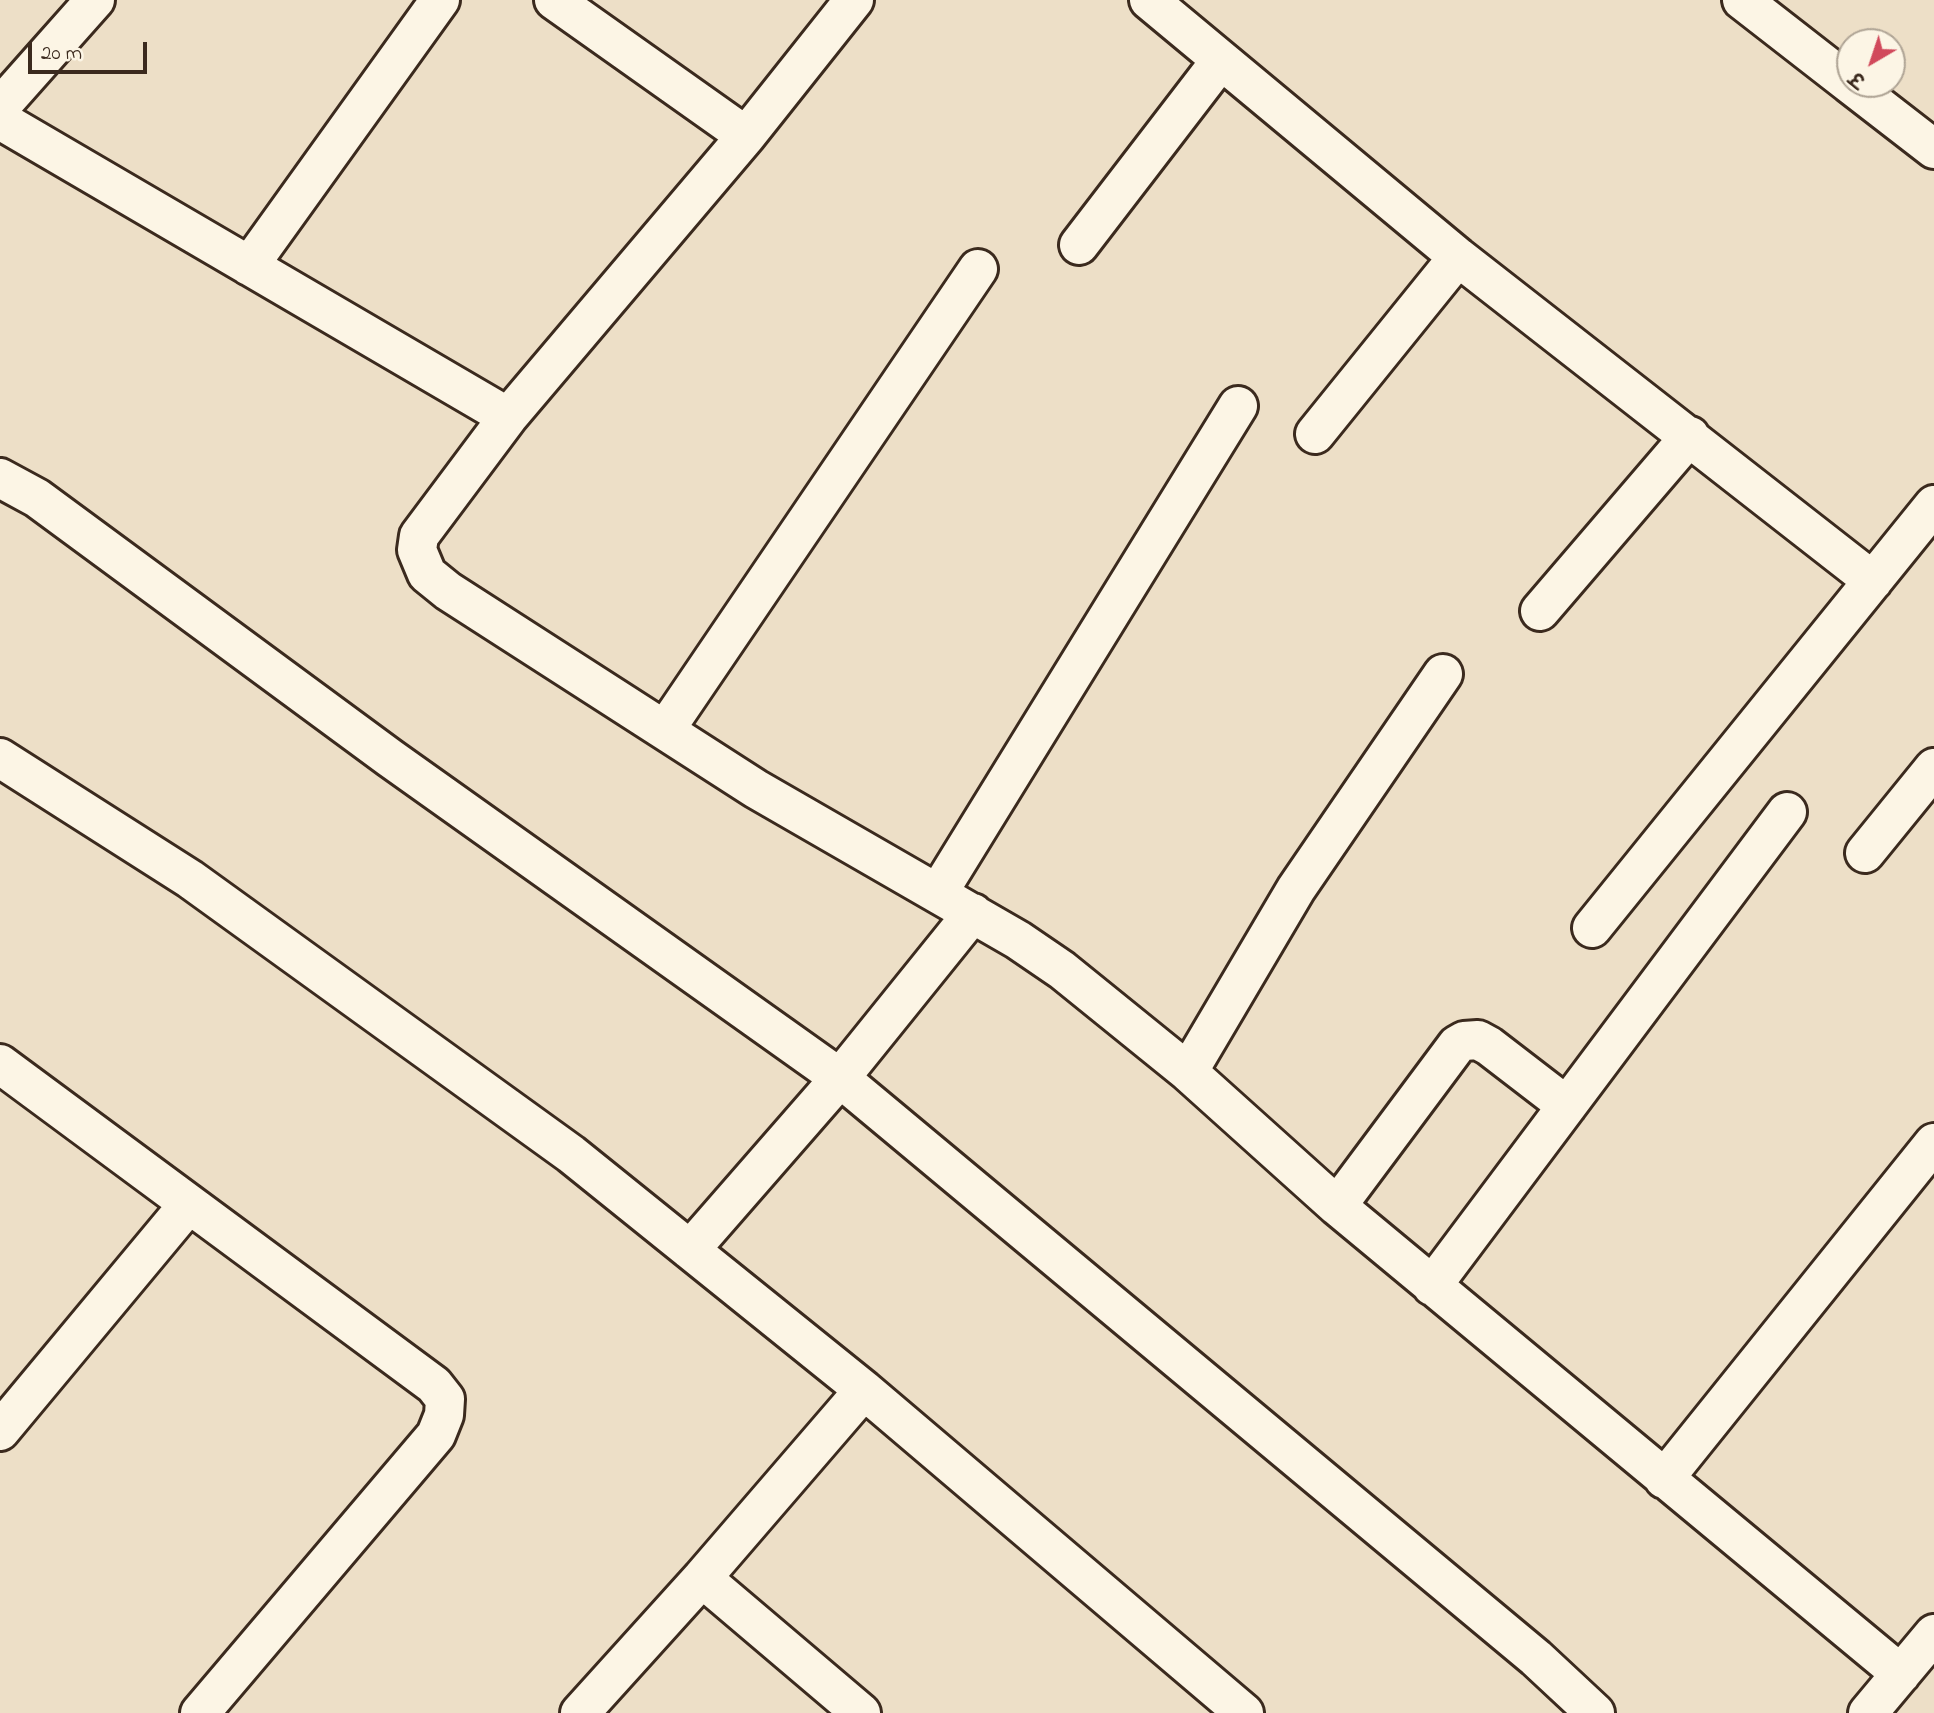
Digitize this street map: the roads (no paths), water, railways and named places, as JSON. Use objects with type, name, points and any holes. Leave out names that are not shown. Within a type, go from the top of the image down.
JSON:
[{"type":"street","points":[[0,107],[95,0]]},
{"type":"street","points":[[249,266],[440,0]]},
{"type":"street","points":[[554,0],[746,136]]},
{"type":"street","points":[[854,0],[746,136],[508,417],[419,536],[416,550],[427,574],[448,591],[756,789],[1018,940],[1062,970],[1188,1072],[1337,1206],[1432,1286],[1900,1674]]},
{"type":"street","points":[[1149,0],[1458,257],[1873,581]]},
{"type":"street","points":[[1742,0],[1836,73]]},
{"type":"street","points":[[1079,245],[1221,60]]},
{"type":"street","points":[[1868,98],[1934,149]]},
{"type":"street","points":[[0,120],[508,417]]},
{"type":"street","points":[[1315,434],[1458,257]]},
{"type":"street","points":[[665,730],[978,269]]},
{"type":"street","points":[[938,893],[1238,406]]},
{"type":"street","points":[[1539,611],[1690,436]]},
{"type":"street","points":[[0,478],[37,498],[390,758],[840,1078],[1526,1649],[1595,1713]]},
{"type":"street","points":[[1592,928],[1934,505]]},
{"type":"street","points":[[1188,1072],[1296,889],[1443,674]]},
{"type":"street","points":[[0,758],[190,879],[571,1154],[864,1390],[1244,1713]]},
{"type":"street","points":[[1865,853],[1934,768]]},
{"type":"street","points":[[1432,1286],[1787,812]]},
{"type":"street","points":[[690,1250],[840,1078],[972,913]]},
{"type":"street","points":[[1337,1206],[1457,1045],[1464,1041],[1478,1040],[1489,1046],[1567,1106]]},
{"type":"street","points":[[0,1064],[434,1385],[445,1399],[444,1416],[436,1435],[200,1713]]},
{"type":"street","points":[[1664,1479],[1934,1143]]},
{"type":"street","points":[[0,1431],[188,1205]]},
{"type":"street","points":[[580,1713],[702,1578],[864,1390]]},
{"type":"street","points":[[702,1578],[861,1713]]},
{"type":"street","points":[[1868,1713],[1934,1634]]}]
